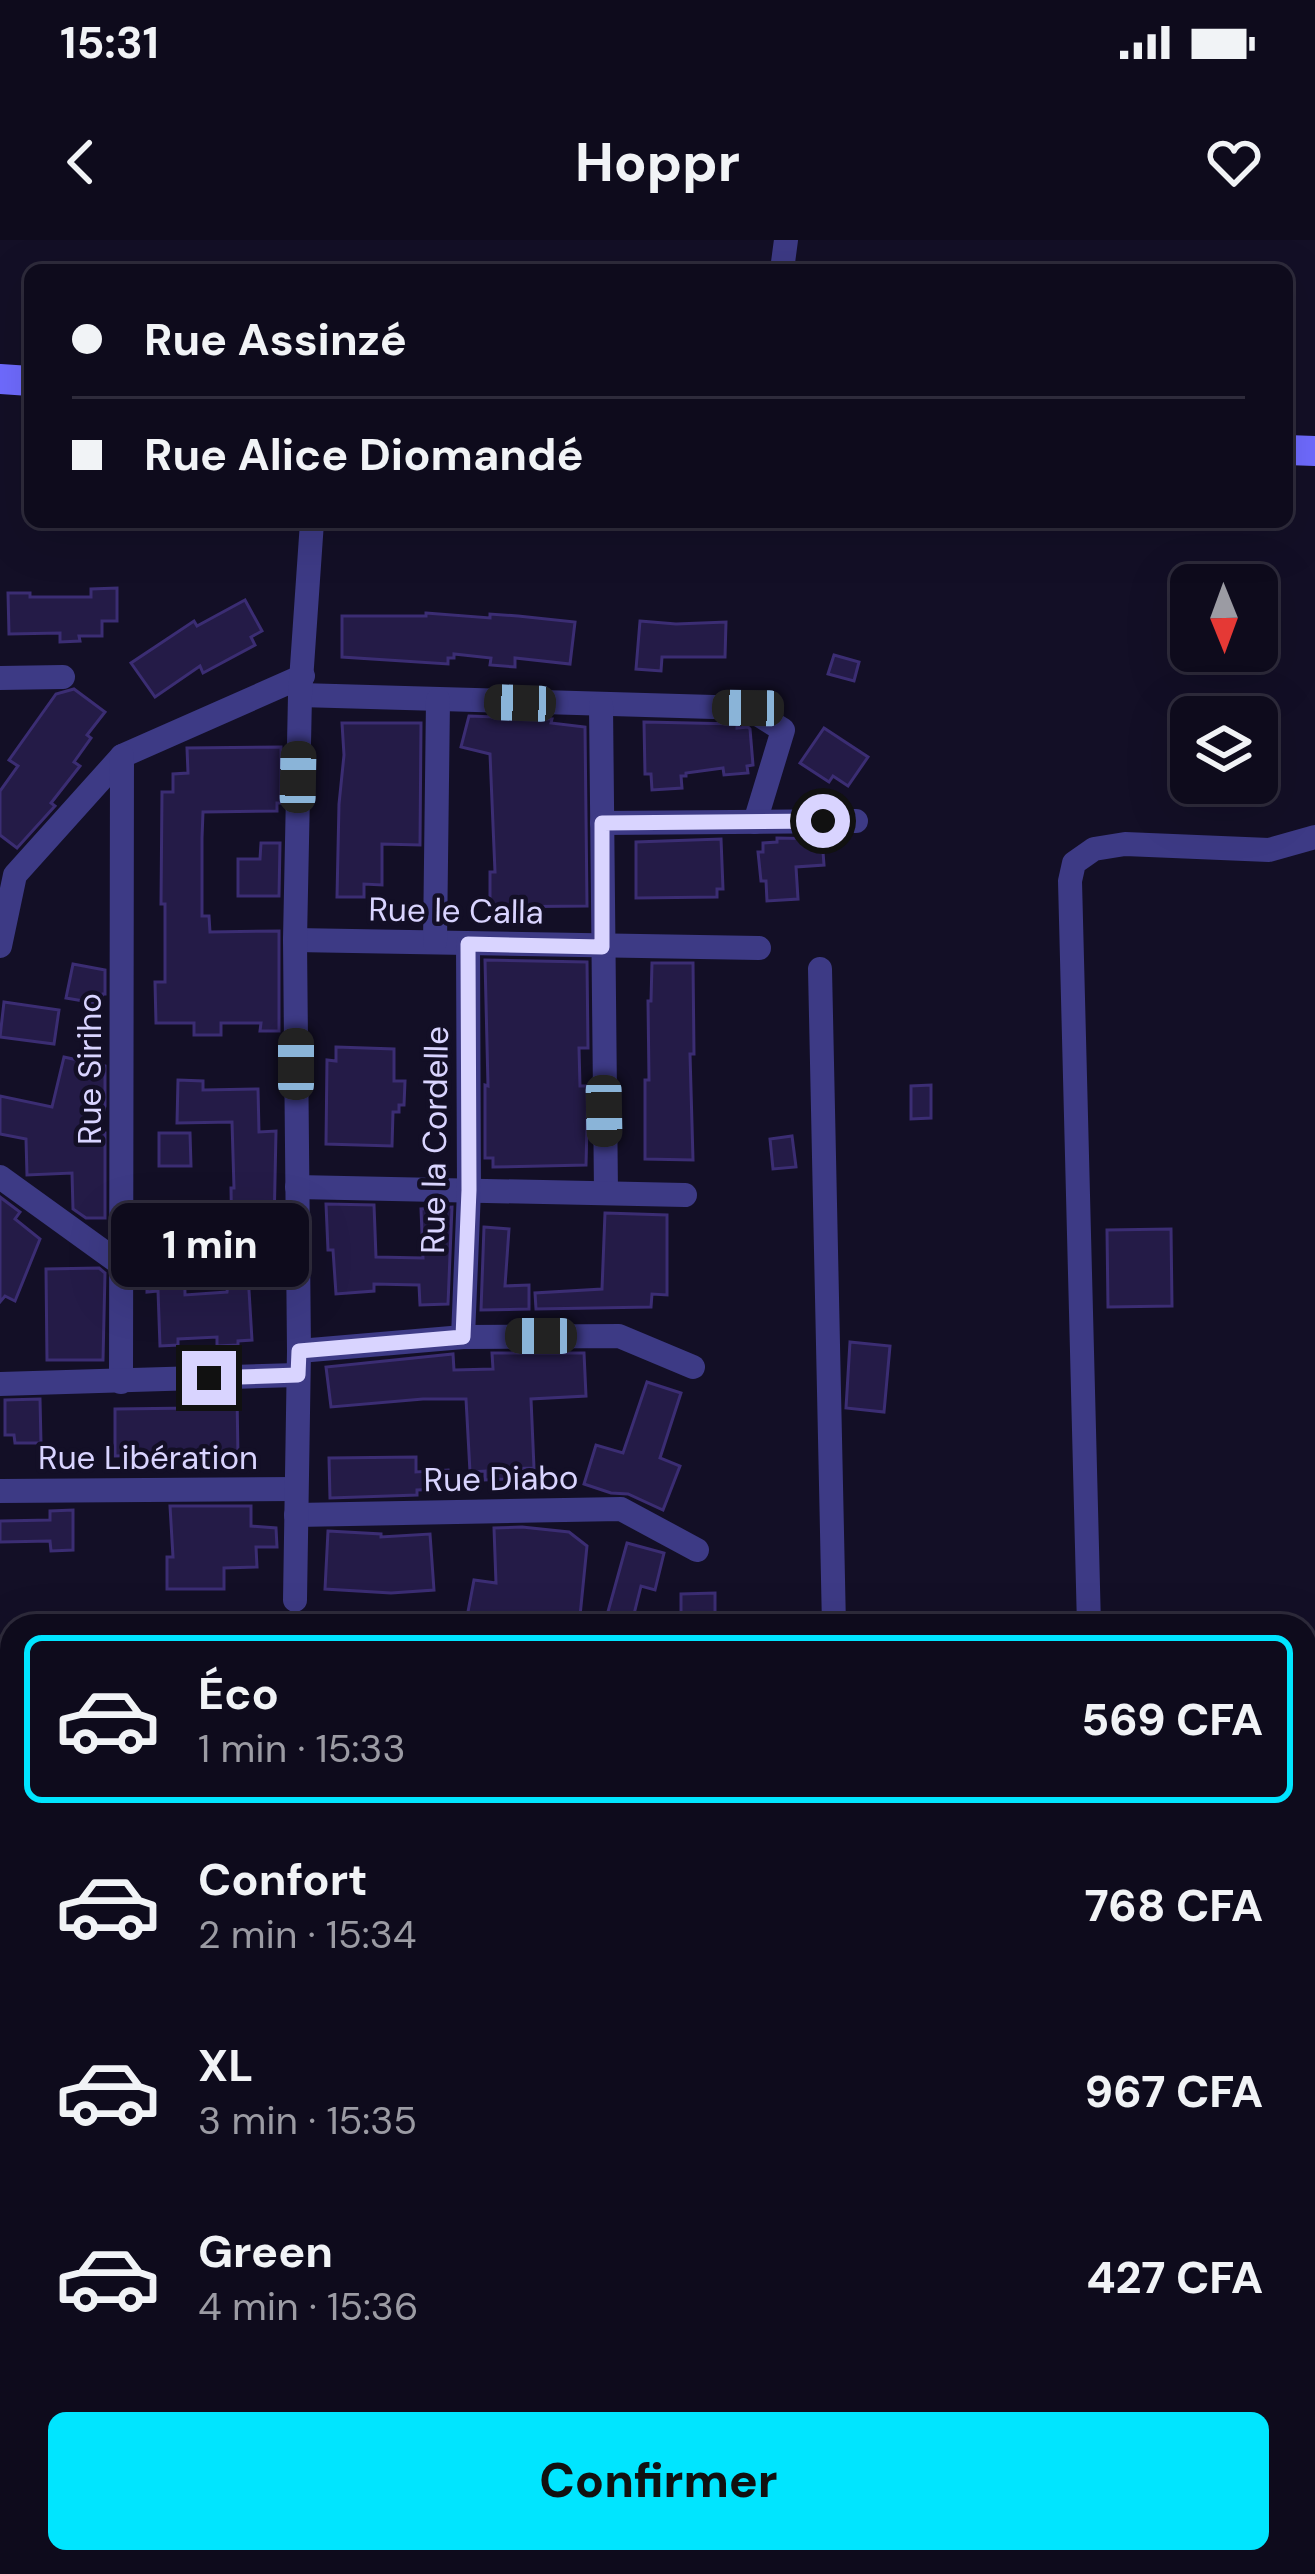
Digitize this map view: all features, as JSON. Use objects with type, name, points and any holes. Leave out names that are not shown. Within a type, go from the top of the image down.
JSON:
[{"type":"street","points":[[296,1600],[296,940],[302,686],[312,528]]},
{"type":"street","points":[[0,678],[63,677]]},
{"type":"street","points":[[0,946],[15,875],[122,756],[302,686],[438,700],[748,708],[783,730],[755,821]]},
{"type":"street","points":[[434,942],[438,700]]},
{"type":"street","points":[[601,705],[605,1193]]},
{"type":"street","name":"Rue Siriho","points":[[121,1382],[122,756]]},
{"type":"street","points":[[602,823],[856,821]]},
{"type":"street","points":[[1089,1614],[1070,881],[1074,863],[1094,848],[1125,844],[1269,850],[1315,837]]},
{"type":"street","name":"Rue le Calla","points":[[296,940],[759,948]]},
{"type":"street","name":"Rue la Cordelle","points":[[463,1337],[469,1190],[468,944]]},
{"type":"street","points":[[820,969],[834,1614]]},
{"type":"street","points":[[0,1177],[122,1265]]},
{"type":"street","points":[[296,1187],[685,1195]]},
{"type":"street","points":[[0,1384],[121,1382],[298,1363],[463,1337],[619,1336],[693,1367]]},
{"type":"street","name":"Rue Libération","points":[[0,1491],[296,1489]]},
{"type":"street","name":"Rue Diabo","points":[[296,1515],[621,1509],[697,1550]]},
{"type":"building","points":[[117,588],[117,621],[102,621],[102,636],[60,642],[60,633],[9,634],[8,593],[91,597],[91,589]]},
{"type":"building","points":[[245,600],[262,631],[251,637],[255,645],[203,673],[200,666],[155,697],[131,663],[194,621],[197,626]]},
{"type":"building","points":[[426,613],[575,622],[570,664],[515,658],[515,667],[490,665],[491,658],[454,654],[448,664],[342,657],[342,616]]},
{"type":"building","points":[[640,621],[726,622],[725,657],[662,657],[661,671],[636,669]]},
{"type":"building","points":[[834,655],[859,662],[854,681],[828,674]]},
{"type":"building","points":[[74,689],[105,712],[87,735],[91,738],[74,762],[80,766],[51,803],[55,806],[17,848],[0,835],[0,791],[18,766],[9,760],[56,694]]},
{"type":"building","points":[[469,716],[552,719],[551,723],[585,727],[587,906],[490,907],[490,872],[495,872],[490,754],[461,747]]},
{"type":"building","points":[[644,722],[748,727],[753,765],[747,766],[748,773],[724,775],[723,768],[686,773],[681,776],[682,788],[652,790],[651,774],[645,774]]},
{"type":"building","points":[[342,723],[421,723],[420,845],[382,844],[382,885],[364,884],[364,897],[337,897]]},
{"type":"building","points":[[824,728],[868,757],[848,786],[833,776],[829,782],[800,763]]},
{"type":"building","points":[[281,747],[277,811],[203,812],[202,838],[202,916],[209,916],[210,932],[279,931],[279,1031],[260,1031],[261,1023],[221,1023],[221,1035],[194,1035],[194,1023],[156,1023],[155,982],[165,982],[162,792],[173,792],[173,774],[188,773],[187,748]]},
{"type":"building","points":[[777,838],[822,839],[824,865],[796,867],[798,899],[767,901],[758,852],[763,852],[763,843],[777,842]]},
{"type":"building","points":[[721,839],[723,889],[717,889],[717,897],[636,898],[636,842]]},
{"type":"building","points":[[261,843],[280,843],[279,896],[238,896],[238,859],[260,859]]},
{"type":"building","points":[[485,960],[587,962],[588,1048],[579,1048],[580,1086],[588,1086],[586,1165],[493,1167],[493,1158],[485,1158]]},
{"type":"building","points":[[652,963],[693,963],[693,1160],[645,1159]]},
{"type":"building","points":[[73,964],[105,970],[101,1004],[66,998]]},
{"type":"building","points":[[4,1002],[59,1010],[54,1044],[0,1037]]},
{"type":"building","points":[[336,1047],[394,1049],[394,1081],[405,1081],[404,1105],[393,1112],[392,1146],[326,1144],[327,1060],[336,1061]]},
{"type":"building","points":[[64,1057],[105,1066],[105,1106],[98,1133],[105,1133],[105,1218],[86,1218],[73,1209],[72,1173],[27,1175],[26,1139],[0,1134],[0,1096],[52,1107]]},
{"type":"building","points":[[178,1080],[203,1081],[203,1090],[258,1089],[259,1132],[276,1131],[273,1275],[248,1274],[252,1340],[238,1341],[238,1345],[217,1346],[217,1337],[178,1339],[178,1345],[160,1346],[158,1291],[147,1292],[151,1205],[194,1205],[193,1227],[187,1227],[184,1236],[185,1295],[227,1292],[234,1188],[232,1122],[177,1123]]},
{"type":"building","points":[[931,1085],[931,1118],[911,1119],[911,1086]]},
{"type":"building","points":[[159,1133],[190,1133],[191,1166],[159,1166]]},
{"type":"building","points":[[792,1136],[796,1167],[773,1169],[770,1139]]},
{"type":"building","points":[[0,1197],[20,1212],[15,1219],[40,1239],[15,1301],[5,1296],[0,1302]]},
{"type":"building","points":[[326,1204],[374,1205],[376,1257],[423,1258],[421,1209],[452,1207],[448,1304],[420,1305],[419,1285],[374,1284],[374,1291],[336,1294]]},
{"type":"building","points":[[605,1213],[667,1215],[667,1295],[652,1294],[651,1307],[536,1309],[535,1293],[602,1289]]},
{"type":"building","points":[[484,1227],[509,1229],[505,1286],[529,1285],[529,1309],[481,1310]]},
{"type":"building","points":[[1171,1229],[1172,1306],[1108,1307],[1107,1230]]},
{"type":"building","points":[[99,1268],[105,1273],[103,1360],[47,1360],[46,1269]]},
{"type":"building","points":[[850,1342],[890,1346],[884,1412],[846,1408]]},
{"type":"building","points":[[492,1353],[584,1353],[586,1396],[531,1399],[534,1468],[504,1469],[505,1479],[485,1480],[485,1471],[470,1472],[466,1399],[331,1407],[326,1367],[453,1354],[454,1370],[493,1369]]},
{"type":"building","points":[[647,1382],[681,1393],[660,1458],[680,1466],[663,1510],[628,1494],[584,1484],[596,1445],[623,1453]]},
{"type":"building","points":[[237,1395],[238,1457],[115,1456],[115,1409],[195,1408],[195,1396]]},
{"type":"building","points":[[40,1399],[41,1443],[15,1443],[14,1435],[5,1435],[5,1400]]},
{"type":"building","points":[[416,1457],[416,1472],[448,1470],[448,1489],[417,1490],[417,1495],[330,1498],[329,1458]]},
{"type":"building","points":[[170,1506],[251,1506],[251,1526],[276,1528],[277,1547],[256,1547],[257,1567],[224,1568],[224,1589],[167,1589],[167,1557],[173,1557]]},
{"type":"building","points":[[73,1510],[73,1550],[51,1551],[50,1541],[0,1542],[0,1521],[50,1520],[50,1511]]},
{"type":"building","points":[[494,1528],[569,1532],[587,1546],[580,1614],[468,1614],[474,1580],[496,1583]]},
{"type":"building","points":[[328,1531],[381,1537],[430,1534],[434,1590],[325,1589]]},
{"type":"building","points":[[627,1543],[664,1553],[655,1590],[641,1586],[634,1614],[607,1614]]},
{"type":"building","points":[[715,1593],[715,1614],[681,1614],[681,1594]]},
{"type":"route","points":[[209,1378],[298,1375],[299,1351],[463,1337],[469,1190],[468,944],[602,947],[602,823],[823,821]]}]
